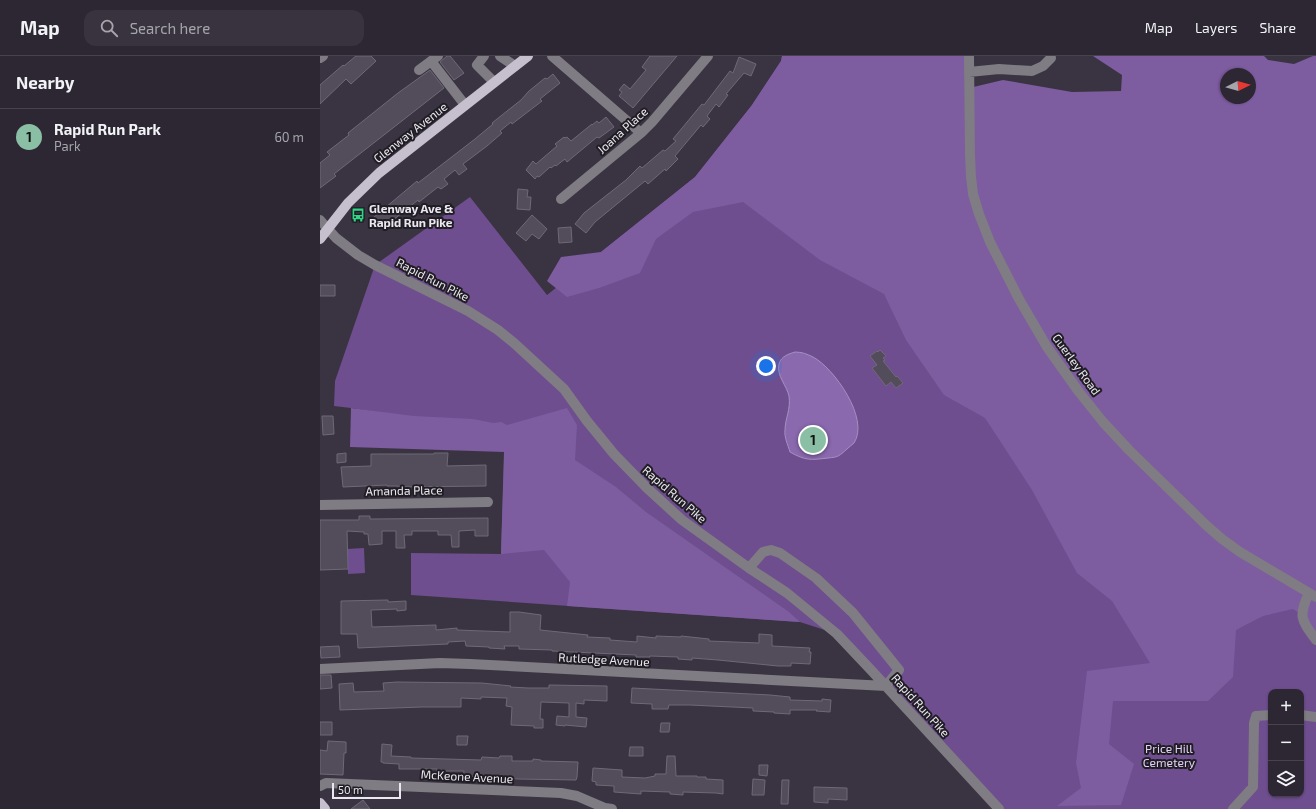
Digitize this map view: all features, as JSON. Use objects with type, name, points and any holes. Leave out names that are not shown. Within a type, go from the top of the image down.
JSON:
[{"type":"main road","name":"Glenway Avenue","points":[[320,239],[348,203],[379,173],[528,56]]},
{"type":"main road","points":[[320,803],[325,809]]},
{"type":"street","points":[[484,56],[478,65],[494,82]]},
{"type":"street","points":[[500,56],[515,66]]},
{"type":"street","points":[[552,56],[642,134]]},
{"type":"street","name":"Joana Place","points":[[561,199],[642,134],[708,56]]},
{"type":"street","name":"Guerley Road","points":[[969,56],[971,177],[973,194],[990,242],[1018,299],[1047,347],[1079,392],[1103,422],[1129,450],[1206,525],[1240,552],[1312,595]]},
{"type":"street","points":[[419,70],[435,58],[465,105]]},
{"type":"street","points":[[969,72],[999,69],[1032,71],[1043,66],[1051,58]]},
{"type":"street","name":"Rapid Run Pike","points":[[320,220],[336,238],[358,255],[468,311],[498,330],[514,343],[564,389],[610,448],[647,488],[682,520],[787,593],[810,611],[855,652],[999,809]]},
{"type":"street","name":"Amanda Place","points":[[320,505],[488,502]]},
{"type":"street","points":[[749,568],[763,552],[771,550],[780,553],[816,578],[853,613],[899,670],[886,686]]},
{"type":"street","points":[[1312,595],[1302,614],[1306,626],[1316,640]]},
{"type":"street","name":"Rutledge Avenue","points":[[320,669],[455,663],[886,686]]},
{"type":"street","points":[[1233,809],[1253,787],[1254,723],[1256,716],[1268,715]]},
{"type":"street","points":[[1304,715],[1316,717]]},
{"type":"street","name":"McKeone Avenue","points":[[320,786],[326,783],[561,794],[577,796],[605,808],[612,809]]},
{"type":"green space","name":"Price Hill Cemetery","points":[[782,56],[969,88],[1316,597],[1316,809],[999,809],[837,634],[800,622],[411,595],[411,553],[501,554],[505,431],[334,406],[335,381],[375,265],[470,197],[547,295],[695,177],[752,105],[781,61]]},
{"type":"green space","points":[[364,548],[365,573],[348,574],[347,549]]},
{"type":"shaded area","points":[[782,56],[969,56],[969,88],[1003,80],[1072,92],[1121,91],[1122,75],[1093,56],[1264,56],[1268,60],[1294,64],[1316,56],[1316,640],[1302,615],[1293,609],[1263,616],[1236,630],[1233,677],[1208,701],[1113,701],[1109,744],[1134,764],[1121,805],[1057,806],[1081,788],[1076,763],[1087,671],[1150,663],[1112,601],[1077,573],[1032,490],[985,418],[944,395],[906,340],[884,294],[820,260],[743,202],[693,212],[656,239],[640,273],[599,288],[567,297],[547,281],[561,257],[601,252],[695,177],[752,105],[781,61]]},
{"type":"shaded area","points":[[795,352],[813,357],[831,372],[854,408],[858,433],[854,443],[837,457],[809,459],[800,457],[790,452],[785,433],[789,396],[778,368],[783,357]]},
{"type":"shaded area","points":[[351,408],[414,416],[473,419],[493,423],[501,422],[507,425],[567,408],[577,425],[575,460],[616,487],[646,512],[789,612],[800,622],[567,606],[570,582],[544,550],[501,554],[504,452],[350,447]]},
{"type":"building","points":[[356,56],[371,56],[376,61],[351,84],[346,79],[320,104],[320,85]]},
{"type":"building","points":[[447,56],[450,56],[464,73],[454,80],[440,62]]},
{"type":"building","points":[[650,56],[677,56],[633,108],[619,96],[622,92],[619,90],[624,84],[630,89],[646,70],[642,67]]},
{"type":"building","points":[[739,57],[756,64],[751,76],[744,73],[726,94],[728,95],[719,107],[716,104],[707,116],[710,119],[703,127],[701,125],[675,156],[678,159],[666,171],[665,169],[648,184],[645,181],[595,222],[586,233],[575,224],[584,213],[626,180],[640,166],[642,168],[676,141],[673,139],[702,104],[704,105],[730,71],[733,73]]},
{"type":"building","points":[[430,70],[444,88],[334,174],[336,176],[320,188],[320,163],[330,155],[327,152],[398,93]]},
{"type":"building","points":[[553,74],[560,83],[540,99],[542,101],[512,124],[511,122],[500,131],[502,133],[463,164],[467,169],[459,175],[455,170],[444,179],[448,184],[441,189],[438,187],[419,202],[418,200],[382,229],[373,218],[417,181],[418,183],[475,139],[493,124],[492,123],[521,100],[529,91],[545,78],[547,79]]},
{"type":"building","points":[[606,117],[614,127],[599,138],[597,137],[567,162],[565,159],[556,166],[550,167],[535,179],[526,170],[533,161],[536,164],[557,146],[555,144],[564,137],[567,137],[571,141],[592,124],[597,121],[599,123]]},
{"type":"building","points":[[518,189],[528,190],[527,197],[531,197],[530,210],[517,209]]},
{"type":"building","points":[[532,215],[547,229],[539,239],[532,234],[526,241],[516,233]]},
{"type":"building","points":[[571,227],[572,242],[559,243],[558,228]]},
{"type":"building","points":[[320,285],[335,285],[335,296],[320,296]]},
{"type":"building","points":[[880,350],[886,356],[883,358],[885,360],[883,361],[903,383],[896,388],[891,382],[886,386],[872,368],[877,365],[870,356]]},
{"type":"building","points":[[322,416],[333,416],[334,434],[323,435]]},
{"type":"building","points":[[346,453],[346,462],[337,463],[337,454]]},
{"type":"building","points":[[448,453],[447,466],[486,465],[486,486],[398,487],[387,485],[343,487],[341,467],[371,466],[371,454]]},
{"type":"building","points":[[359,516],[370,516],[370,519],[488,518],[488,536],[475,536],[475,530],[459,531],[459,547],[452,547],[451,535],[438,535],[438,531],[412,531],[412,535],[404,535],[405,548],[396,548],[396,531],[382,531],[382,544],[369,545],[368,534],[364,534],[364,532],[347,531],[348,569],[320,570],[320,520],[359,520]]},
{"type":"building","points":[[388,600],[388,602],[406,601],[406,610],[371,610],[372,627],[436,625],[436,630],[457,628],[457,630],[510,632],[510,612],[519,612],[541,615],[540,630],[588,635],[587,637],[610,638],[610,640],[637,642],[637,636],[656,638],[656,636],[681,636],[709,639],[709,641],[759,643],[759,634],[772,635],[772,646],[810,648],[810,664],[791,663],[791,666],[778,666],[692,658],[692,660],[678,659],[678,657],[636,657],[636,655],[519,649],[519,646],[504,646],[505,649],[489,648],[466,646],[465,641],[448,642],[448,644],[358,648],[357,634],[341,634],[341,601]]},
{"type":"building","points":[[339,646],[340,657],[321,658],[320,647]]},
{"type":"building","points":[[320,675],[331,675],[332,688],[320,689]]},
{"type":"building","points":[[353,683],[354,692],[384,691],[383,683],[482,683],[528,688],[549,688],[549,685],[607,686],[607,701],[584,700],[584,704],[576,703],[576,717],[587,718],[586,727],[556,725],[557,716],[569,717],[569,703],[541,702],[540,719],[543,719],[543,728],[511,725],[512,707],[506,706],[507,698],[461,698],[461,707],[340,710],[339,684]]},
{"type":"building","points":[[632,688],[770,695],[790,697],[790,700],[831,700],[830,712],[816,711],[817,710],[790,710],[790,714],[753,711],[753,708],[690,705],[669,705],[668,709],[652,709],[652,704],[631,703]]},
{"type":"building","points":[[320,722],[332,722],[332,735],[320,735]]},
{"type":"building","points":[[661,723],[670,723],[669,732],[660,732]]},
{"type":"building","points":[[457,736],[468,736],[467,745],[457,745]]},
{"type":"building","points":[[328,741],[346,742],[343,775],[320,774],[320,750],[327,751]]},
{"type":"building","points":[[382,744],[392,745],[391,756],[411,758],[481,760],[482,757],[499,758],[500,756],[512,756],[512,761],[533,761],[533,759],[541,761],[578,762],[577,777],[576,780],[518,779],[463,776],[464,771],[444,771],[444,773],[436,772],[437,769],[399,769],[399,764],[381,762]]},
{"type":"building","points":[[630,747],[643,747],[643,756],[629,756]]},
{"type":"building","points":[[667,756],[675,756],[676,776],[697,776],[706,777],[706,779],[723,780],[723,794],[683,792],[683,795],[670,794],[670,792],[641,791],[641,794],[614,792],[614,786],[596,785],[596,782],[592,781],[593,768],[622,770],[622,777],[645,778],[655,776],[655,774],[666,774]]},
{"type":"building","points":[[759,765],[768,765],[767,776],[759,775]]},
{"type":"building","points":[[753,779],[765,780],[764,795],[752,795]]},
{"type":"building","points":[[782,780],[789,780],[788,804],[781,804]]},
{"type":"building","points":[[814,787],[847,788],[847,800],[828,799],[828,803],[814,802]]},
{"type":"building","points":[[363,800],[370,809],[351,809]]},
{"type":"place","name":"Glenway Ave & Rapid Run Pike","points":[[358,215]]},
{"type":"place","name":"Rapid Run Park","points":[[813,440]]}]
